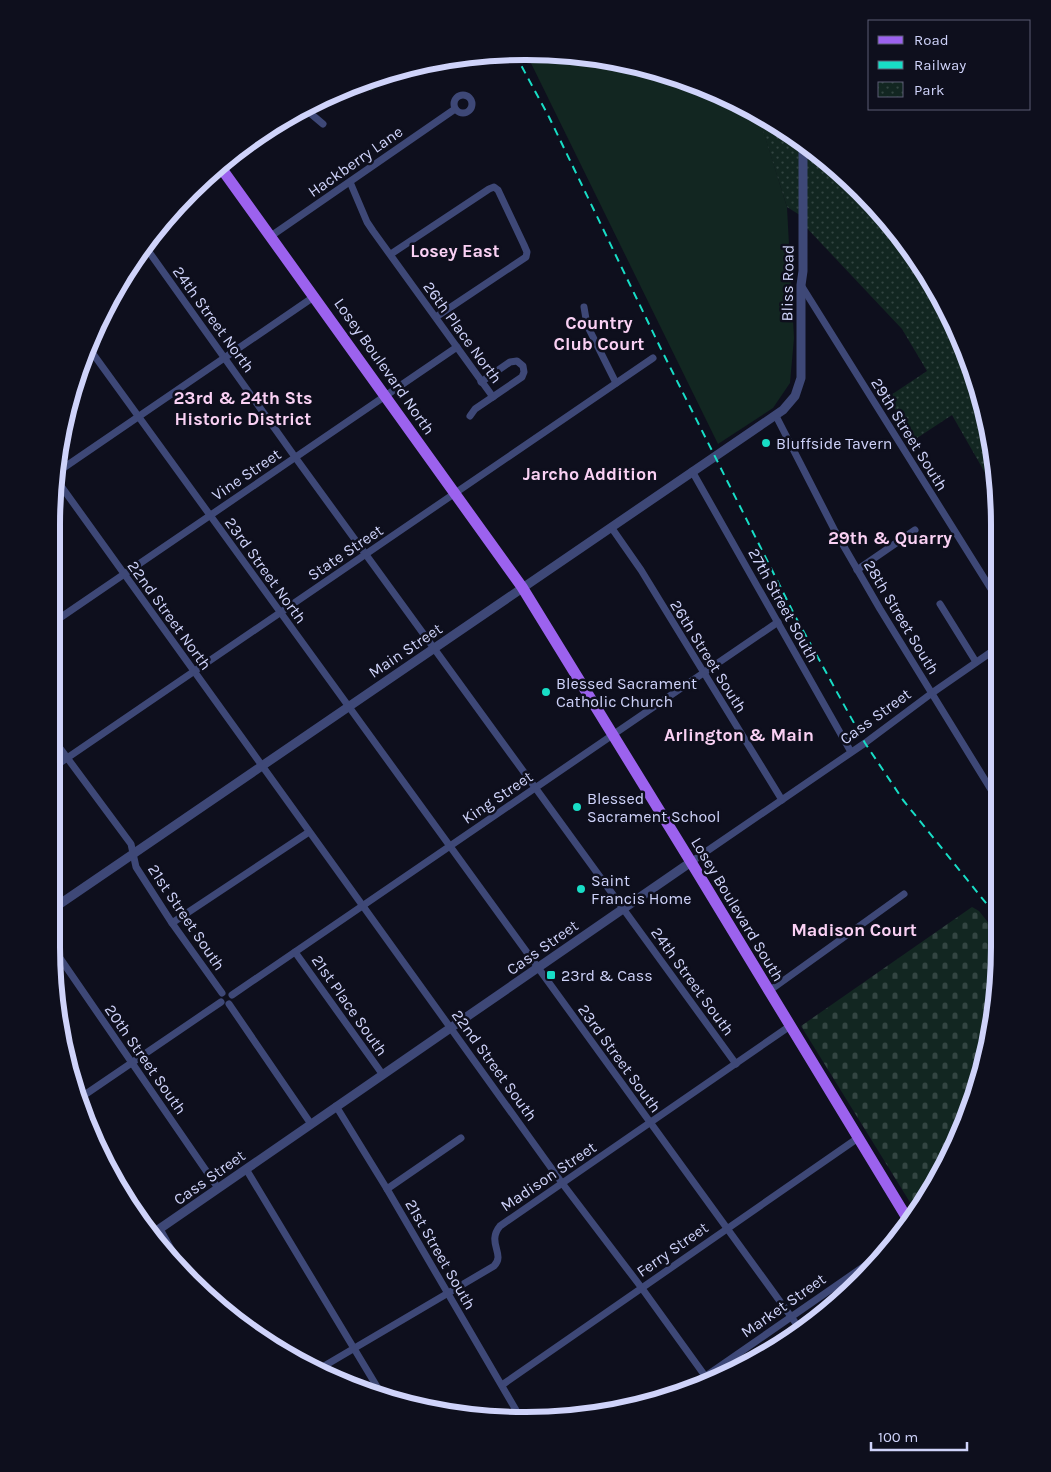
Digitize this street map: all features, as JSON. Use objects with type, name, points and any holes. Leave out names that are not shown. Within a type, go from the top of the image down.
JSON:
[{"type":"main road","name":"Losey Boulevard North","points":[[224,171],[456,493],[522,588]]},
{"type":"main road","name":"Losey Boulevard South","points":[[522,588],[905,1216]]},
{"type":"street","name":"Hackberry Lane","points":[[271,236],[455,109]]},
{"type":"street","points":[[310,113],[323,124]]},
{"type":"street","name":"Bliss Road","points":[[776,416],[795,396],[801,378],[802,151]]},
{"type":"street","name":"26th Place North","points":[[350,182],[368,222],[493,397]]},
{"type":"street","points":[[391,254],[489,188],[494,187],[498,190],[527,252],[526,256],[436,318]]},
{"type":"street","name":"24th Street North","points":[[149,252],[434,648]]},
{"type":"street","name":"29th Street South","points":[[801,285],[991,589]]},
{"type":"street","points":[[64,468],[315,296]]},
{"type":"street","points":[[584,307],[587,325],[616,383]]},
{"type":"street","name":"Vine Street","points":[[60,618],[457,347]]},
{"type":"street","name":"23rd Street North","points":[[93,353],[348,707]]},
{"type":"street","name":"State Street","points":[[60,763],[653,358]]},
{"type":"street","points":[[470,416],[475,409],[522,377],[524,369],[521,363],[517,361],[510,362],[481,382]]},
{"type":"street","name":"Main Street","points":[[60,904],[692,471],[776,416]]},
{"type":"street","name":"28th Street South","points":[[776,416],[857,570],[991,790]]},
{"type":"street","name":"27th Street South","points":[[692,471],[851,752]]},
{"type":"street","name":"22nd Street North","points":[[62,487],[262,766]]},
{"type":"street","name":"26th Street South","points":[[611,527],[704,672],[782,800]]},
{"type":"street","points":[[857,570],[915,530]]},
{"type":"street","points":[[940,604],[976,662]]},
{"type":"street","name":"King Street","points":[[232,995],[778,622]]},
{"type":"street","name":"24th Street South","points":[[434,648],[736,1064]]},
{"type":"street","name":"Cass Street","points":[[157,1231],[782,800],[991,652]]},
{"type":"street","name":"23rd Street South","points":[[348,707],[797,1325]]},
{"type":"street","name":"21st Street South","points":[[60,748],[131,844],[136,867],[172,923],[222,993]]},
{"type":"street","name":"22nd Street South","points":[[262,766],[562,1183],[642,1288],[705,1377]]},
{"type":"street","points":[[172,923],[309,832]]},
{"type":"street","points":[[769,991],[904,894]]},
{"type":"street","name":"21st Place South","points":[[295,952],[383,1075]]},
{"type":"street","name":"20th Street South","points":[[60,959],[218,1188]]},
{"type":"street","points":[[221,1002],[220,996],[222,993],[228,992],[232,995],[232,1000],[229,1004]]},
{"type":"street","points":[[85,1095],[221,1002]]},
{"type":"street","points":[[221,1002],[224,1005],[229,1004]]},
{"type":"street","points":[[229,1004],[311,1124]]},
{"type":"street","name":"Madison Street","points":[[324,1366],[497,1264],[498,1259],[494,1238],[500,1226],[790,1026]]},
{"type":"street","name":"21st Street South","points":[[336,1106],[387,1189],[517,1412]]},
{"type":"street","points":[[387,1189],[461,1138]]},
{"type":"street","name":"Ferry Street","points":[[502,1385],[858,1138]]},
{"type":"street","points":[[246,1169],[378,1387]]},
{"type":"street","name":"Market Street","points":[[714,1372],[863,1267]]},
{"type":"green space","points":[[529,60],[586,64],[646,76],[704,95],[761,124],[787,207],[794,338],[790,383],[773,408],[718,444]]},
{"type":"green space","points":[[386,82],[371,91],[368,88]]},
{"type":"green space","points":[[761,124],[809,156],[855,196],[895,242],[913,267],[929,293],[956,347],[975,405],[982,435],[988,479],[952,415],[914,440],[888,397],[927,371],[902,329],[803,224],[803,217],[787,207]]},
{"type":"green space","points":[[972,907],[979,911],[991,926],[990,977],[987,1007],[975,1067],[956,1125],[929,1179],[912,1206],[801,1026]]},
{"type":"railway","points":[[518,60],[549,117],[662,351],[795,616],[865,743],[903,800],[991,909]]},
{"type":"place","name":"Bluffside Tavern","points":[[766,443]]},
{"type":"place","name":"Blessed Sacrament Catholic Church","points":[[546,692]]},
{"type":"place","name":"Blessed Sacrament School","points":[[577,807]]},
{"type":"place","name":"Saint Francis Home","points":[[581,889]]},
{"type":"place","name":"23rd & Cass","points":[[551,975]]},
{"type":"district","name":"Losey East","points":[[455,251]]},
{"type":"district","name":"Country Club Court","points":[[599,333]]},
{"type":"district","name":"23rd & 24th Sts Historic District","points":[[243,408]]},
{"type":"district","name":"Jarcho Addition","points":[[590,474]]},
{"type":"district","name":"29th & Quarry","points":[[890,538]]},
{"type":"district","name":"Arlington & Main","points":[[739,735]]},
{"type":"district","name":"Madison Court","points":[[854,930]]}]
